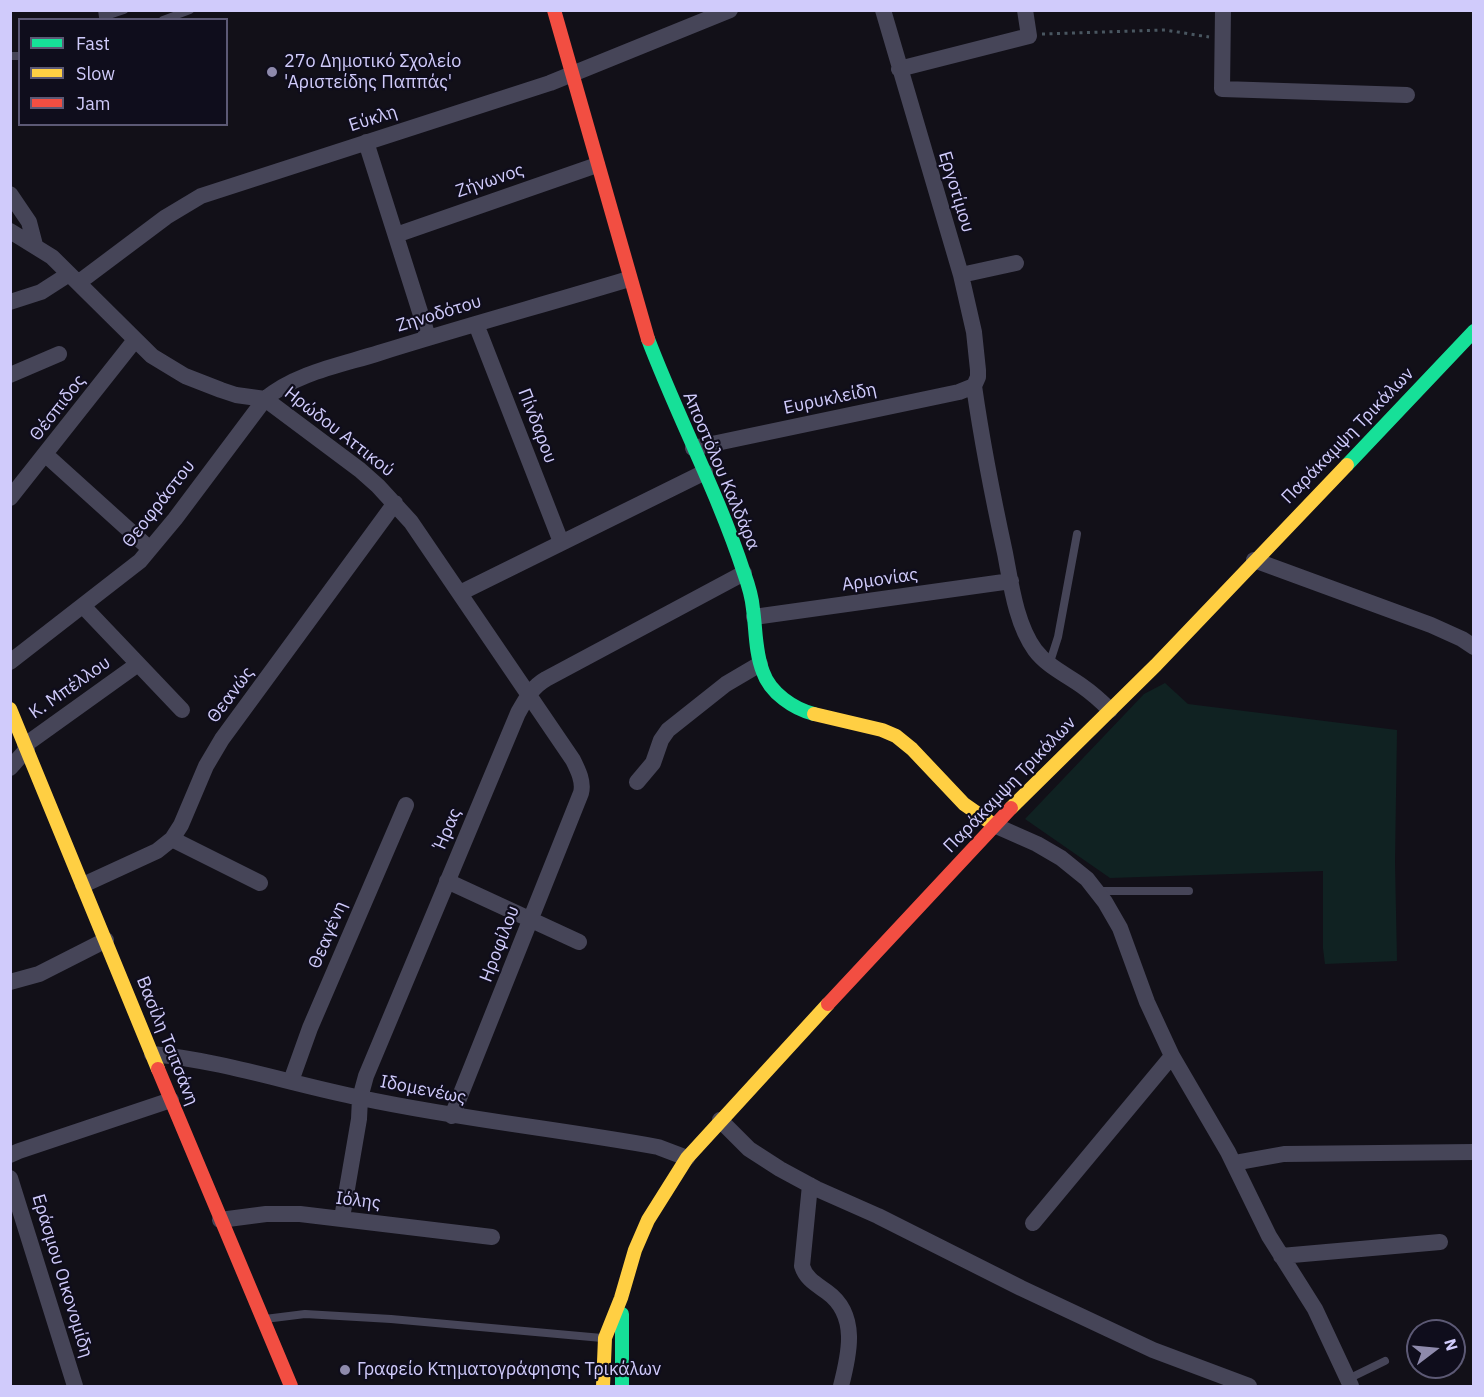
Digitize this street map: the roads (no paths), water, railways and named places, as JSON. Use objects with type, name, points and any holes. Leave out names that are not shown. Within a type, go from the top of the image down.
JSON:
[{"type":"main road","name":"Αποστόλου Καλδάρα","points":[[554,10],[652,354],[705,472],[744,573],[754,616],[763,674],[774,691],[794,707],[808,714],[882,730],[896,736],[912,749],[964,804],[994,825]]},
{"type":"main road","name":"Παράκαμψη Τρικάλων","points":[[603,1386],[605,1338],[621,1298],[635,1250],[648,1220],[687,1158],[994,825],[1156,664],[1473,331]]},
{"type":"main road","name":"Βασίλη Τσιτσάνη","points":[[10,709],[220,1220],[291,1386]]},
{"type":"main road","name":"Παράκαμψη Τρικάλων","points":[[621,1298],[622,1386]]},
{"type":"street","name":"Εύκλη","points":[[10,302],[74,278],[201,196],[572,75],[730,10]]},
{"type":"street","name":"Εργοτίμου","points":[[883,10],[961,275],[976,348],[978,377],[974,386],[986,465],[1011,581],[1028,639],[1049,665],[1091,692],[1110,710]]},
{"type":"street","points":[[899,69],[1029,36],[1025,10]]},
{"type":"street","points":[[1223,10],[1222,89],[1407,95]]},
{"type":"street","points":[[366,142],[428,337]]},
{"type":"street","name":"Ζήνωνος","points":[[396,235],[597,165]]},
{"type":"street","points":[[10,194],[29,222],[35,245]]},
{"type":"street","name":"Ηρώδου Αττικού","points":[[10,231],[52,258],[152,356],[185,376],[236,395],[265,399],[360,470],[395,503],[460,592],[573,760],[582,785]]},
{"type":"street","points":[[961,275],[1016,263]]},
{"type":"street","name":"Ζηνοδότου","points":[[265,399],[282,386],[306,376],[428,337],[629,279]]},
{"type":"street","name":"Πίνδαρου","points":[[476,324],[561,542]]},
{"type":"street","name":"Θέσπιδος","points":[[10,498],[135,340]]},
{"type":"street","points":[[10,375],[59,354]]},
{"type":"street","name":"Ευρυκλείδη","points":[[693,448],[959,392],[974,386]]},
{"type":"street","name":"Θεοφράστου","points":[[10,662],[133,567],[150,549],[265,399]]},
{"type":"street","points":[[46,454],[150,549]]},
{"type":"street","points":[[460,592],[705,472]]},
{"type":"street","name":"Θεανώς","points":[[83,885],[157,851],[172,839],[179,830],[206,766],[222,739],[395,503]]},
{"type":"street","points":[[1254,560],[1431,625],[1462,639],[1473,647]]},
{"type":"street","name":"Ήρας","points":[[342,1218],[359,1119],[360,1098],[372,1059],[518,713],[528,695],[535,686],[546,679],[744,573]]},
{"type":"street","name":"Αρμονίας","points":[[754,616],[1011,581]]},
{"type":"street","points":[[83,606],[182,710]]},
{"type":"street","name":"Κ. Μπέλλου","points":[[10,768],[26,747],[138,664]]},
{"type":"street","points":[[637,782],[653,763],[661,740],[668,730],[726,684],[760,664]]},
{"type":"street","name":"Ηροφίλου","points":[[452,1116],[581,793],[582,785]]},
{"type":"street","name":"Θεαγένη","points":[[291,1082],[315,1017],[406,805]]},
{"type":"street","points":[[994,825],[1055,854],[1081,874],[1097,891],[1120,928],[1148,1002],[1172,1056],[1234,1163],[1262,1223],[1315,1309],[1349,1383]]},
{"type":"street","points":[[172,839],[260,883]]},
{"type":"street","points":[[447,881],[579,942]]},
{"type":"street","points":[[10,982],[50,969],[106,940]]},
{"type":"street","name":"Ιδομενέως","points":[[153,1054],[219,1064],[360,1098],[452,1116],[638,1143],[668,1150],[687,1158]]},
{"type":"street","points":[[1033,1223],[1172,1056]]},
{"type":"street","points":[[10,1155],[19,1150],[171,1100]]},
{"type":"street","points":[[720,1120],[749,1149],[810,1185],[1153,1350],[1249,1386]]},
{"type":"street","points":[[1234,1163],[1284,1154],[1473,1152]]},
{"type":"street","name":"Εράσμου Οικονομίδη","points":[[10,1178],[75,1386]]},
{"type":"street","points":[[810,1185],[802,1266],[804,1273],[811,1281],[835,1300],[846,1318],[850,1348],[841,1386]]},
{"type":"street","name":"Ιόλης","points":[[220,1220],[274,1213],[300,1214],[492,1237]]},
{"type":"street","points":[[1281,1256],[1440,1242]]},
{"type":"lane","points":[[102,10],[103,17],[124,10]]},
{"type":"lane","points":[[168,18],[190,10]]},
{"type":"lane","points":[[1049,665],[1058,637],[1077,534]]},
{"type":"lane","points":[[1097,891],[1189,891]]},
{"type":"lane","points":[[262,1320],[305,1314],[391,1319],[605,1338]]},
{"type":"lane","points":[[1349,1383],[1385,1361]]},
{"type":"place","name":"27ο Δημοτικό Σχολείο 'Αριστείδης Παππάς'","points":[[272,72]]},
{"type":"place","name":"Γραφείο Κτηματογράφησης Τρικάλων","points":[[345,1370]]}]
